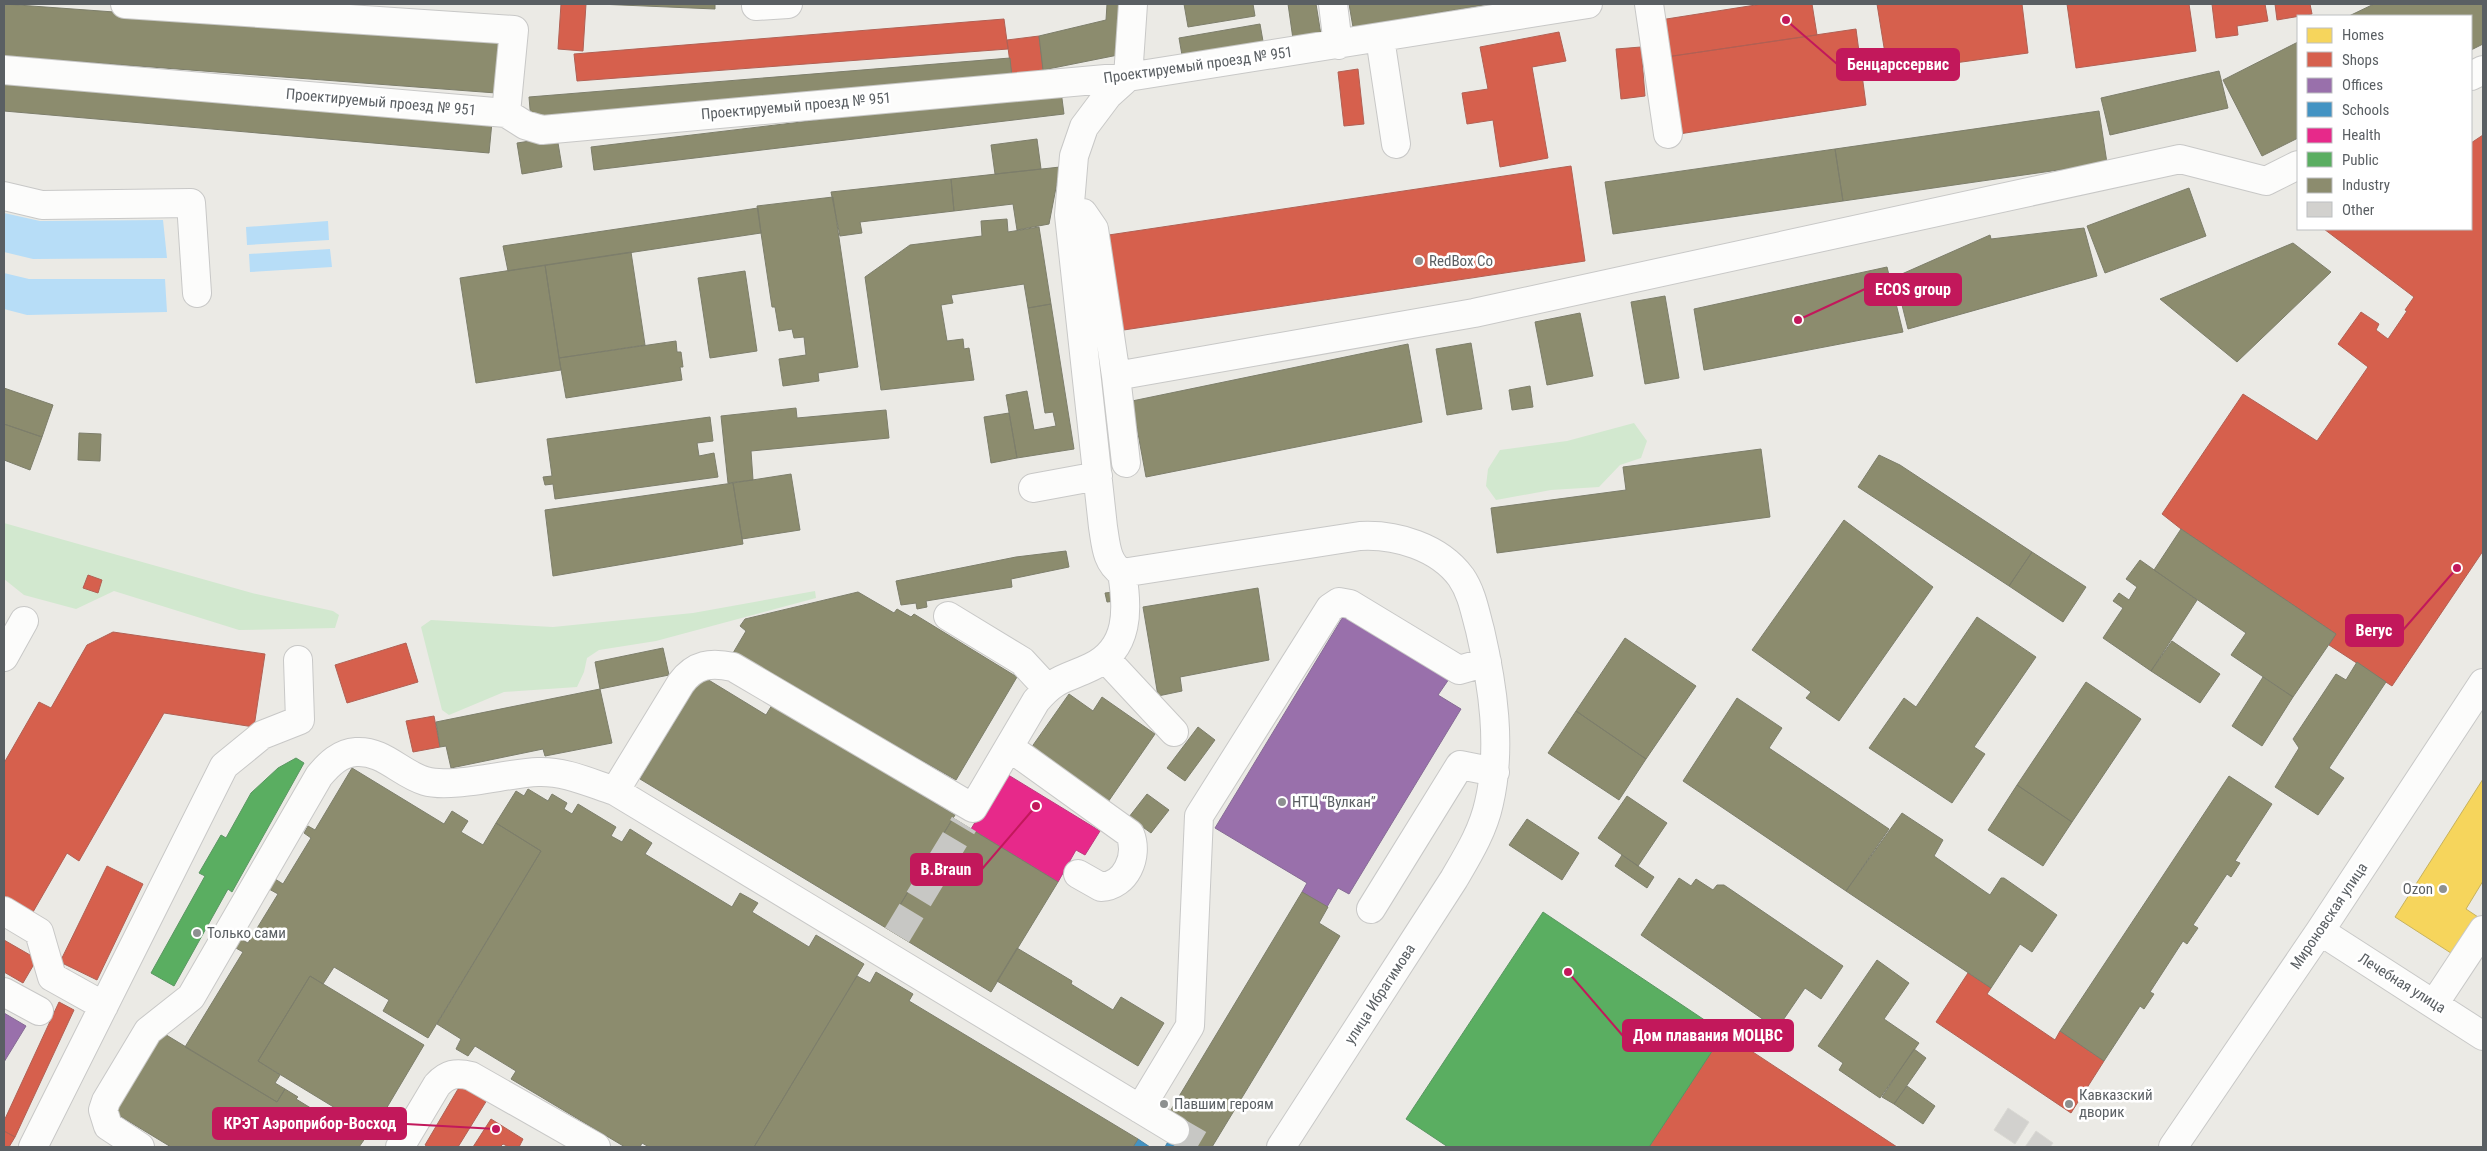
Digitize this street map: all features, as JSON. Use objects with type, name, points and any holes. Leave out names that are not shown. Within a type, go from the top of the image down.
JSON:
[{"type":"street","points":[[125,4],[514,30],[506,113]]},
{"type":"street","points":[[756,6],[788,4]]},
{"type":"street","points":[[615,791],[688,673],[698,667],[710,664],[733,667],[968,816],[1036,701],[1047,688],[1061,678],[1092,667],[1105,658],[1115,647],[1122,633],[1126,618],[1122,572],[1113,566],[1110,561],[1098,476],[1069,215],[1075,128],[1128,77],[1133,4]]},
{"type":"street","points":[[1333,4],[1338,45]]},
{"type":"street","name":"Проектируемый проезд № 951","points":[[4,70],[506,113],[526,125],[542,130],[1128,77],[1588,4]]},
{"type":"street","points":[[1649,4],[1668,134]]},
{"type":"street","points":[[1380,38],[1396,144]]},
{"type":"street","points":[[1116,376],[1502,307],[2180,159],[2266,181],[2297,166]]},
{"type":"street","points":[[4,196],[42,205],[191,203],[198,293]]},
{"type":"street","points":[[1069,215],[1083,214],[1094,229],[1116,376],[1126,463]]},
{"type":"street","points":[[1033,488],[1098,476]]},
{"type":"street","name":"улица Ибрагимова","points":[[1122,572],[1360,536],[1390,536],[1438,555],[1460,577],[1474,605],[1487,662],[1494,710],[1495,772],[1489,805],[1477,840],[1281,1147]]},
{"type":"street","points":[[1140,1109],[1190,1026],[1199,816],[1330,608],[1339,602],[1350,604],[1459,670],[1487,662]]},
{"type":"street","points":[[948,616],[1022,661],[1047,688]]},
{"type":"street","points":[[4,657],[24,621]]},
{"type":"street","points":[[1105,658],[1174,732]]},
{"type":"street","points":[[34,1147],[224,766],[262,735],[300,720],[298,660]]},
{"type":"street","name":"Мироновская улица","points":[[2173,1147],[2320,931],[2474,716],[2483,683]]},
{"type":"street","points":[[1009,747],[1130,834],[1134,844],[1134,855],[1130,865],[1115,884],[1101,887],[1078,874]]},
{"type":"street","points":[[140,1147],[108,1126],[104,1118],[106,1101],[148,1031],[191,997],[319,776],[328,764],[341,756],[356,752],[371,753],[414,776],[434,783],[552,772],[615,791],[891,945],[1140,1109],[1175,1130]]},
{"type":"street","points":[[1371,909],[1460,765],[1495,772]]},
{"type":"street","points":[[4,911],[40,932],[52,977],[104,1006]]},
{"type":"street","points":[[2434,1004],[2483,930]]},
{"type":"street","name":"Лечебная улица","points":[[2320,931],[2483,1036]]},
{"type":"street","points":[[4,992],[39,1011]]},
{"type":"street","points":[[400,1147],[437,1085],[444,1078],[452,1074],[470,1076],[596,1147]]},
{"type":"green space","points":[[1634,423],[1647,441],[1641,458],[1620,465],[1599,487],[1551,490],[1496,500],[1486,486],[1488,469],[1500,450],[1567,441]]},
{"type":"green space","points":[[4,523],[252,593],[333,611],[339,615],[335,628],[239,630],[114,591],[76,609],[24,595],[4,579]]},
{"type":"green space","points":[[815,591],[816,598],[656,641],[599,650],[587,658],[584,672],[577,687],[504,692],[449,715],[442,710],[421,627],[431,620],[553,627],[693,613]]},
{"type":"water","points":[[4,213],[40,221],[163,220],[167,258],[33,259],[4,252]]},
{"type":"water","points":[[328,221],[329,240],[247,245],[246,227]]},
{"type":"water","points":[[330,249],[332,267],[250,272],[249,254]]},
{"type":"water","points":[[4,273],[29,279],[165,279],[167,312],[27,315],[4,309]]},
{"type":"building: Homes","points":[[2483,779],[2483,881],[2466,909],[2478,917],[2454,955],[2395,917]]},
{"type":"building: Shops","points":[[561,4],[586,4],[583,51],[558,49]]},
{"type":"building: Shops","points":[[1762,4],[1812,4],[1817,35],[1666,57],[1660,20]]},
{"type":"building: Shops","points":[[1877,4],[2022,4],[2028,53],[1888,72]]},
{"type":"building: Shops","points":[[2067,4],[2189,4],[2196,51],[2076,68]]},
{"type":"building: Shops","points":[[2212,4],[2265,4],[2268,21],[2237,26],[2238,35],[2216,38]]},
{"type":"building: Shops","points":[[2275,4],[2310,4],[2312,14],[2297,15],[2297,17],[2277,20]]},
{"type":"building: Shops","points":[[1004,19],[1008,49],[577,81],[574,54]]},
{"type":"building: Shops","points":[[1856,29],[1866,105],[1679,134],[1666,57]]},
{"type":"building: Shops","points":[[1559,32],[1566,61],[1532,67],[1548,158],[1500,167],[1493,120],[1467,124],[1462,93],[1488,89],[1480,47]]},
{"type":"building: Shops","points":[[1039,36],[1044,75],[1012,78],[1007,40]]},
{"type":"building: Shops","points":[[1641,47],[1645,96],[1621,99],[1616,49]]},
{"type":"building: Shops","points":[[1358,69],[1364,124],[1344,126],[1338,72]]},
{"type":"building: Shops","points":[[2483,135],[2483,551],[2392,686],[2329,645],[2336,634],[2181,529],[2162,514],[2243,394],[2317,441],[2368,367],[2338,344],[2361,312],[2379,324],[2376,330],[2388,339],[2414,297],[2325,230],[2472,230],[2472,142]]},
{"type":"building: Shops","points":[[1571,166],[1585,261],[1117,331],[1102,236]]},
{"type":"building: Shops","points":[[88,575],[102,580],[98,593],[83,588]]},
{"type":"building: Shops","points":[[113,632],[265,654],[254,727],[164,713],[79,861],[67,853],[33,912],[4,896],[4,763],[39,702],[51,708],[87,645]]},
{"type":"building: Shops","points":[[406,643],[418,682],[347,703],[335,665]]},
{"type":"building: Shops","points":[[434,716],[440,747],[413,752],[406,721]]},
{"type":"building: Shops","points":[[107,866],[143,884],[97,980],[60,962]]},
{"type":"building: Shops","points":[[4,940],[37,959],[23,983],[4,972]]},
{"type":"building: Shops","points":[[1968,973],[1991,988],[1987,994],[2055,1040],[2060,1031],[2104,1061],[2071,1113],[1936,1022]]},
{"type":"building: Shops","points":[[59,1002],[74,1010],[15,1137],[4,1131],[4,1121]]},
{"type":"building: Shops","points":[[1724,1033],[1897,1147],[1649,1147]]},
{"type":"building: Shops","points":[[461,1084],[487,1100],[458,1147],[428,1147],[425,1145]]},
{"type":"building: Shops","points":[[491,1119],[523,1139],[519,1147],[509,1147],[503,1144],[500,1147],[473,1147]]},
{"type":"building: Shops","points":[[4,1131],[15,1137],[9,1147],[4,1147]]},
{"type":"building: Offices","points":[[1344,615],[1449,679],[1438,695],[1461,709],[1349,894],[1338,888],[1327,907],[1302,892],[1307,883],[1215,828]]},
{"type":"building: Offices","points":[[4,1013],[26,1026],[4,1062]]},
{"type":"building: Schools","points":[[1171,1136],[1190,1147],[1165,1147]]},
{"type":"building: Schools","points":[[1138,1139],[1150,1147],[1133,1147]]},
{"type":"building: Health","points":[[1005,773],[1100,831],[1085,855],[1076,850],[1058,882],[971,829]]},
{"type":"building: Public","points":[[296,758],[304,763],[232,892],[228,889],[174,986],[151,973],[205,876],[199,873],[221,835],[226,838],[251,793],[278,768]]},
{"type":"building: Public","points":[[1543,912],[1724,1033],[1649,1147],[1448,1147],[1406,1119]]},
{"type":"building: Industry","points":[[4,4],[500,40],[496,93],[4,56]]},
{"type":"building: Industry","points":[[598,4],[715,4],[715,9]]},
{"type":"building: Industry","points":[[1107,4],[1125,4],[1123,54],[1043,70],[1039,36],[1106,20]]},
{"type":"building: Industry","points":[[1184,4],[1253,4],[1255,16],[1188,27]]},
{"type":"building: Industry","points":[[1288,4],[1316,4],[1321,35],[1293,39]]},
{"type":"building: Industry","points":[[1349,4],[1490,4],[1353,27]]},
{"type":"building: Industry","points":[[2374,4],[2483,4],[2483,44],[2472,50],[2472,15],[2351,15]]},
{"type":"building: Industry","points":[[1260,24],[1264,47],[1183,61],[1179,38]]},
{"type":"building: Industry","points":[[2297,43],[2297,138],[2262,156],[2223,80]]},
{"type":"building: Industry","points":[[1010,58],[1012,78],[531,121],[529,97]]},
{"type":"building: Industry","points":[[2219,71],[2228,108],[2110,135],[2101,98]]},
{"type":"building: Industry","points":[[4,80],[492,122],[489,153],[4,111]]},
{"type":"building: Industry","points":[[1061,91],[1064,114],[594,170],[591,147]]},
{"type":"building: Industry","points":[[2099,111],[2107,163],[1843,201],[1835,149]]},
{"type":"building: Industry","points":[[557,137],[562,167],[522,174],[517,143]]},
{"type":"building: Industry","points":[[1037,139],[1041,169],[995,174],[991,145]]},
{"type":"building: Industry","points":[[1835,149],[1843,201],[1613,234],[1605,182]]},
{"type":"building: Industry","points":[[1060,167],[1049,224],[1017,230],[1013,204],[954,211],[951,179]]},
{"type":"building: Industry","points":[[951,179],[954,211],[860,222],[862,233],[840,236],[831,192]]},
{"type":"building: Industry","points":[[2189,188],[2206,236],[2105,273],[2087,226]]},
{"type":"building: Industry","points":[[833,197],[858,367],[818,373],[819,381],[783,386],[779,359],[806,355],[804,337],[794,338],[792,329],[779,331],[775,307],[772,307],[757,206]]},
{"type":"building: Industry","points":[[758,208],[761,233],[508,271],[503,246]]},
{"type":"building: Industry","points":[[1007,219],[1008,232],[1039,227],[1051,304],[1028,308],[1024,284],[951,295],[953,303],[941,305],[947,341],[963,339],[964,349],[969,348],[974,380],[881,390],[865,277],[910,245],[982,236],[981,221]]},
{"type":"building: Industry","points":[[2084,228],[2097,276],[1908,329],[1895,277],[1990,235],[1991,239]]},
{"type":"building: Industry","points":[[2293,243],[2331,272],[2237,362],[2160,299]]},
{"type":"building: Industry","points":[[631,252],[645,345],[559,358],[545,265]]},
{"type":"building: Industry","points":[[545,265],[561,370],[476,383],[460,278]]},
{"type":"building: Industry","points":[[1887,267],[1903,332],[1704,370],[1694,309]]},
{"type":"building: Industry","points":[[745,271],[757,351],[710,358],[698,278]]},
{"type":"building: Industry","points":[[1665,296],[1679,378],[1645,384],[1631,302]]},
{"type":"building: Industry","points":[[1051,304],[1074,449],[1017,458],[1006,395],[1027,391],[1034,430],[1056,426],[1053,412],[1045,413],[1028,308]]},
{"type":"building: Industry","points":[[1580,313],[1593,376],[1547,385],[1535,322]]},
{"type":"building: Industry","points":[[676,341],[677,352],[681,352],[683,367],[680,367],[682,380],[566,398],[559,358]]},
{"type":"building: Industry","points":[[1471,343],[1482,409],[1447,415],[1436,349]]},
{"type":"building: Industry","points":[[1408,344],[1422,422],[1146,477],[1132,401]]},
{"type":"building: Industry","points":[[1530,386],[1533,407],[1512,410],[1509,390]]},
{"type":"building: Industry","points":[[4,388],[53,405],[42,437],[4,424]]},
{"type":"building: Industry","points":[[796,408],[797,418],[886,410],[889,438],[751,451],[753,480],[728,483],[721,416]]},
{"type":"building: Industry","points":[[1009,413],[1017,458],[991,463],[984,417]]},
{"type":"building: Industry","points":[[710,417],[713,441],[697,443],[699,456],[714,453],[718,477],[555,499],[553,484],[545,485],[543,477],[552,476],[547,439]]},
{"type":"building: Industry","points":[[4,424],[42,437],[30,470],[4,460]]},
{"type":"building: Industry","points":[[79,433],[101,434],[100,461],[78,460]]},
{"type":"building: Industry","points":[[1761,449],[1770,517],[1497,553],[1491,508],[1626,490],[1623,467]]},
{"type":"building: Industry","points":[[1879,455],[1900,465],[2032,552],[2009,586],[1858,487]]},
{"type":"building: Industry","points":[[791,474],[800,530],[742,539],[733,483]]},
{"type":"building: Industry","points":[[733,483],[743,544],[553,576],[545,510]]},
{"type":"building: Industry","points":[[1844,520],[1933,587],[1839,721],[1806,698],[1811,692],[1752,650]]},
{"type":"building: Industry","points":[[2181,529],[2336,634],[2293,697],[2231,655],[2246,633],[2154,570]]},
{"type":"building: Industry","points":[[1066,551],[1069,567],[1011,579],[1012,587],[926,601],[927,607],[917,609],[916,603],[901,605],[896,581],[1016,557]]},
{"type":"building: Industry","points":[[2032,552],[2086,587],[2063,622],[2009,586]]},
{"type":"building: Industry","points":[[2140,560],[2197,600],[2151,671],[2103,638],[2123,608],[2113,601],[2119,593],[2129,600],[2137,587],[2126,579]]},
{"type":"building: Industry","points":[[1258,588],[1269,660],[1180,677],[1182,691],[1158,696],[1143,607]]},
{"type":"building: Industry","points":[[858,592],[894,613],[897,609],[911,617],[914,614],[1017,677],[956,780],[733,653],[746,631],[740,626],[745,619]]},
{"type":"building: Industry","points":[[1114,592],[1116,601],[1107,602],[1105,593]]},
{"type":"building: Industry","points":[[1977,617],[2036,657],[1974,747],[1985,754],[1952,803],[1869,748],[1904,698],[1916,707]]},
{"type":"building: Industry","points":[[1625,638],[1696,686],[1646,759],[1576,711]]},
{"type":"building: Industry","points":[[2172,641],[2220,674],[2200,703],[2151,671]]},
{"type":"building: Industry","points":[[663,648],[669,675],[600,689],[595,662]]},
{"type":"building: Industry","points":[[2357,662],[2386,682],[2329,768],[2344,778],[2318,815],[2275,787],[2299,748],[2293,739],[2336,674],[2346,680]]},
{"type":"building: Industry","points":[[702,676],[766,715],[772,705],[955,815],[886,928],[640,779]]},
{"type":"building: Industry","points":[[2263,677],[2293,697],[2262,746],[2232,726]]},
{"type":"building: Industry","points":[[2086,682],[2141,719],[2072,822],[2017,785]]},
{"type":"building: Industry","points":[[600,689],[612,743],[545,756],[543,749],[451,768],[446,746],[440,747],[436,722]]},
{"type":"building: Industry","points":[[1069,694],[1093,711],[1102,697],[1155,734],[1108,802],[1031,748]]},
{"type":"building: Industry","points":[[1737,698],[1782,728],[1769,748],[1889,829],[1846,891],[1683,781]]},
{"type":"building: Industry","points":[[1576,711],[1646,759],[1619,800],[1548,753]]},
{"type":"building: Industry","points":[[1198,727],[1215,740],[1185,781],[1167,768]]},
{"type":"building: Industry","points":[[352,768],[444,824],[452,811],[468,821],[461,832],[483,845],[496,823],[541,851],[428,1038],[383,1011],[389,1000],[334,967],[323,984],[310,976],[258,1061],[280,1075],[275,1083],[285,1089],[277,1102],[185,1047],[243,952],[234,947],[240,939],[248,943],[278,894],[269,889],[275,879],[283,884],[311,838],[304,833],[308,826],[315,830]]},
{"type":"building: Industry","points":[[2229,776],[2272,804],[2235,861],[2240,863],[2231,877],[2227,874],[2193,925],[2198,928],[2187,944],[2183,941],[2150,992],[2154,994],[2144,1009],[2140,1006],[2104,1061],[2060,1031]]},
{"type":"building: Industry","points":[[2017,785],[2072,822],[2043,866],[1988,830]]},
{"type":"building: Industry","points":[[528,789],[548,801],[552,794],[567,803],[564,809],[572,814],[578,804],[616,827],[611,836],[622,842],[630,829],[652,843],[645,854],[732,907],[740,893],[758,903],[752,912],[809,947],[816,935],[864,964],[754,1147],[649,1147],[642,1143],[640,1147],[625,1147],[511,1079],[516,1071],[475,1046],[468,1056],[456,1049],[461,1039],[437,1024],[541,851],[496,823],[516,791],[524,796]]},
{"type":"building: Industry","points":[[1147,794],[1169,810],[1151,833],[1129,817]]},
{"type":"building: Industry","points":[[1627,796],[1667,823],[1638,866],[1598,838]]},
{"type":"building: Industry","points":[[1902,813],[1943,840],[1934,856],[1990,895],[2001,878],[2004,878],[2057,915],[2032,952],[2020,944],[1991,988],[1846,891]]},
{"type":"building: Industry","points":[[953,818],[1058,882],[991,992],[886,928]]},
{"type":"building: Industry","points":[[1527,819],[1579,853],[1562,880],[1509,845]]},
{"type":"building: Industry","points":[[1622,855],[1654,877],[1647,888],[1615,866]]},
{"type":"building: Industry","points":[[1679,878],[1691,886],[1696,879],[1713,890],[1717,885],[1724,885],[1843,966],[1821,999],[1805,988],[1777,1029],[1641,935]]},
{"type":"building: Industry","points":[[1302,892],[1328,907],[1319,923],[1340,936],[1212,1147],[1190,1147],[1171,1136],[1169,1113]]},
{"type":"building: Industry","points":[[1017,948],[1072,981],[1071,984],[1113,1010],[1121,997],[1164,1023],[1138,1066],[997,981]]},
{"type":"building: Industry","points":[[1877,960],[1909,983],[1884,1019],[1919,1043],[1880,1098],[1839,1070],[1843,1063],[1818,1046]]},
{"type":"building: Industry","points":[[876,972],[913,994],[909,1001],[1138,1139],[1133,1147],[754,1147],[857,976],[870,983]]},
{"type":"building: Industry","points":[[310,976],[424,1045],[373,1131],[258,1061]]},
{"type":"building: Industry","points":[[163,1033],[277,1102],[285,1089],[298,1097],[296,1099],[332,1121],[335,1118],[366,1137],[359,1147],[171,1147],[115,1113]]},
{"type":"building: Industry","points":[[1914,1049],[1926,1058],[1894,1104],[1882,1097]]},
{"type":"building: Industry","points":[[1907,1086],[1935,1106],[1923,1124],[1894,1104]]},
{"type":"building: Other","points":[[2008,1108],[2029,1122],[2015,1144],[1994,1130]]},
{"type":"building: Other","points":[[2036,1131],[2053,1143],[2050,1147],[2025,1147]]},
{"type":"tunnel","points":[[897,935],[964,824]]},
{"type":"tunnel","points":[[1175,1130],[1204,1147]]},
{"type":"place","name":"Бенцарссервис","points":[[1786,20]]},
{"type":"place","name":"RedBox Co","points":[[1419,261]]},
{"type":"place","name":"ECOS group","points":[[1798,320]]},
{"type":"place","name":"Вегус","points":[[2457,568]]},
{"type":"place","name":"НТЦ “Вулкан”","points":[[1282,802]]},
{"type":"place","name":"B.Braun","points":[[1036,806]]},
{"type":"place","name":"Ozon","points":[[2443,889]]},
{"type":"place","name":"Только сами","points":[[197,933]]},
{"type":"place","name":"Дом плавания МОЦВС","points":[[1568,972]]},
{"type":"place","name":"Павшим героям","points":[[1164,1104]]},
{"type":"place","name":"Кавказский дворик","points":[[2069,1104]]},
{"type":"place","name":"КРЭТ Аэроприбор-Восход","points":[[496,1129]]}]
